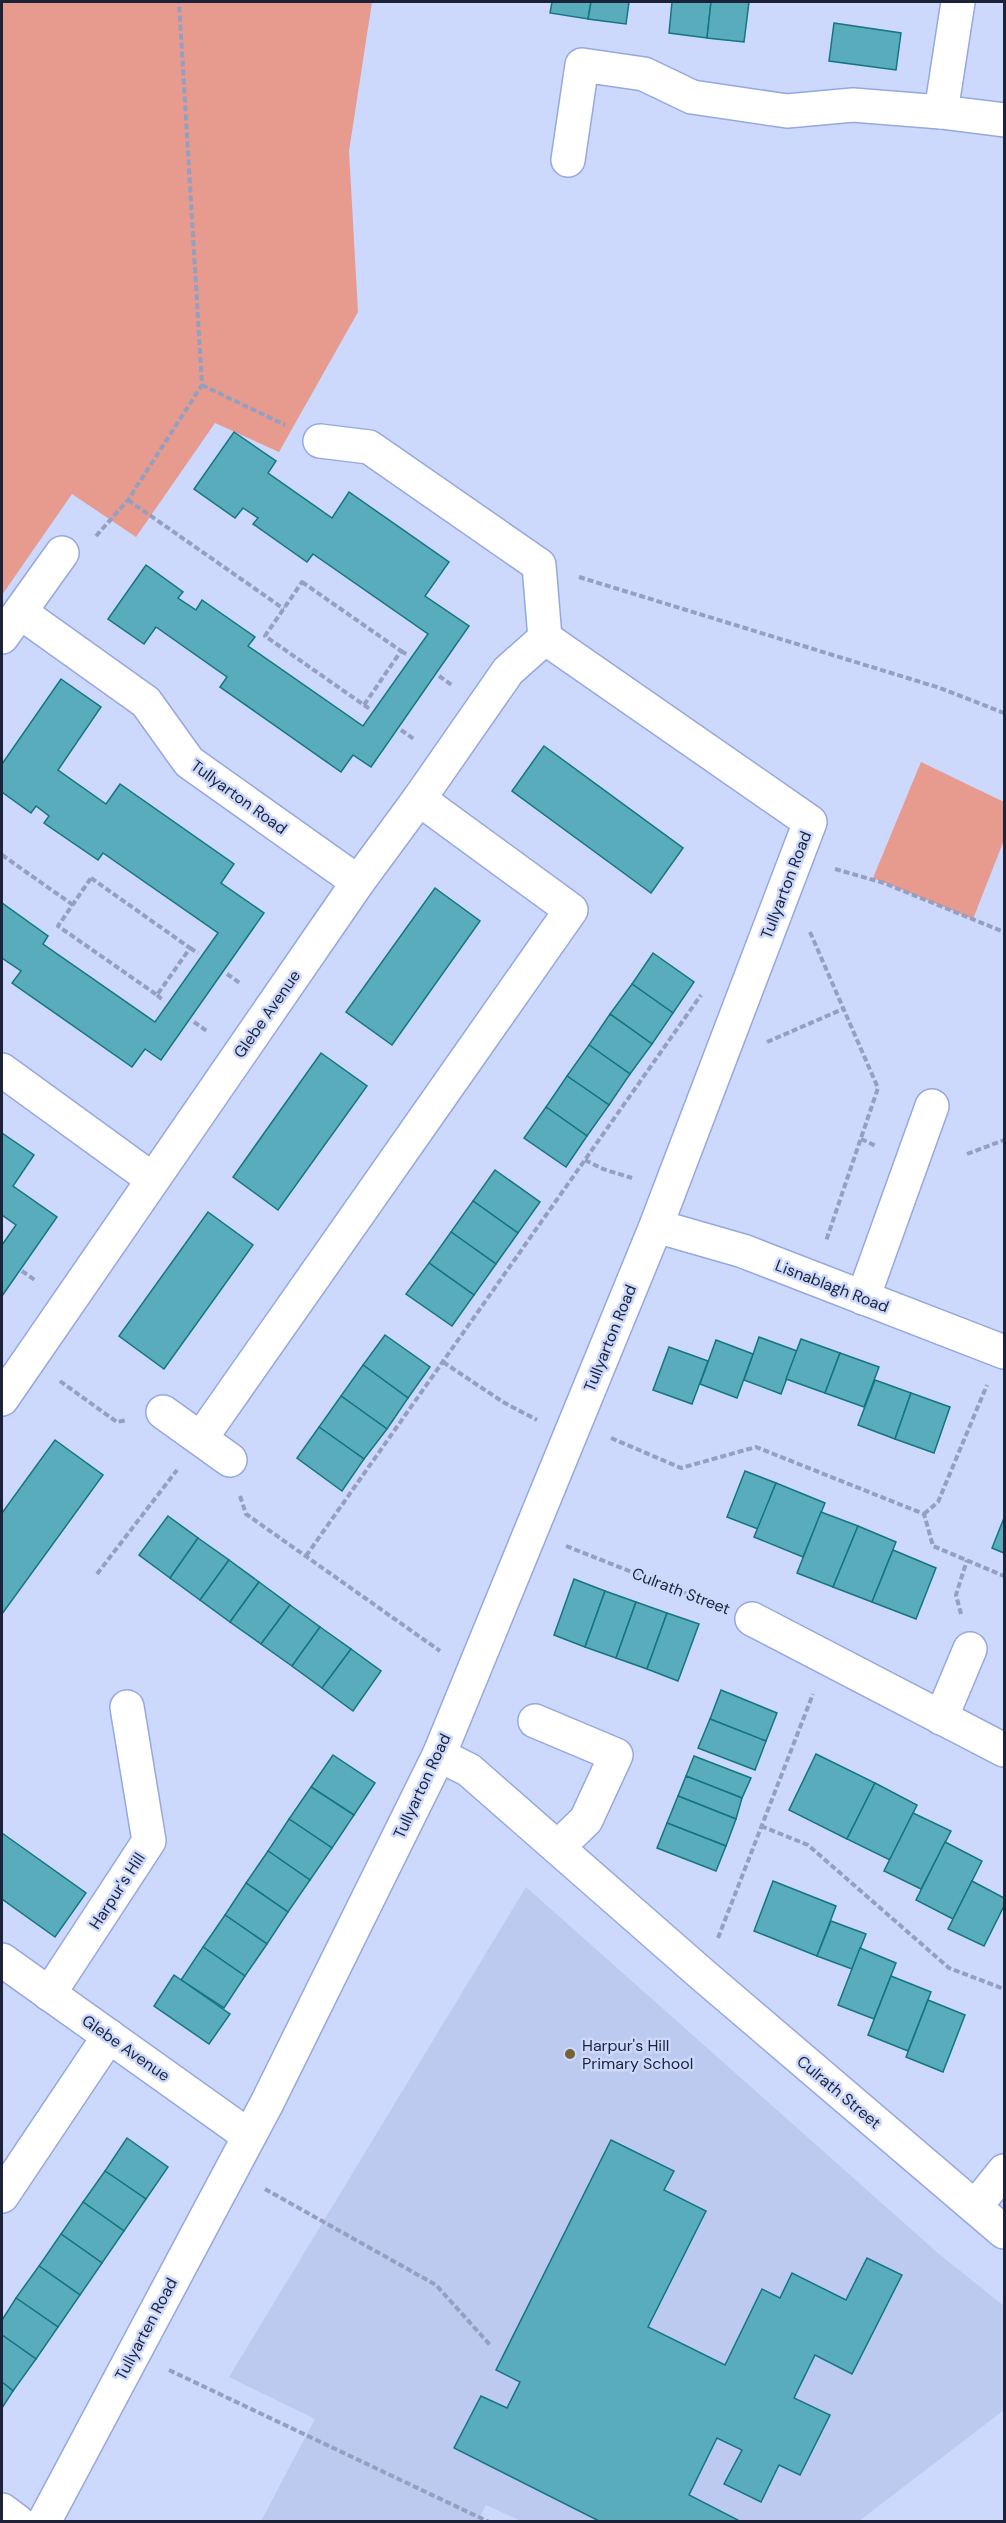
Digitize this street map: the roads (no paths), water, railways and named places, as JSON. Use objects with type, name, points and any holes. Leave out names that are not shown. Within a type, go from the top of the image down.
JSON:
[{"type":"street","points":[[941,112],[958,2]]},
{"type":"street","points":[[568,160],[582,65],[644,74],[692,97],[787,111],[853,105],[1005,120]]},
{"type":"street","points":[[320,441],[369,447],[539,565],[545,638]]},
{"type":"street","name":"Tullyarton Road","points":[[62,553],[10,624],[146,702],[189,762],[358,882]]},
{"type":"street","name":"Tullyarton Road","points":[[249,2136],[439,1755],[670,1191],[810,822],[545,638]]},
{"type":"street","name":"Glebe Avenue","points":[[2,1399],[358,882],[508,671],[545,638]]},
{"type":"street","points":[[201,1438],[571,910],[419,799]]},
{"type":"street","points":[[2,1070],[152,1179]]},
{"type":"street","points":[[862,1298],[932,1106]]},
{"type":"street","name":"Lisnablagh Road","points":[[656,1226],[743,1251],[1003,1352]]},
{"type":"street","points":[[162,1412],[231,1460]]},
{"type":"street","points":[[752,1619],[1005,1750]]},
{"type":"street","points":[[941,1718],[970,1649]]},
{"type":"street","name":"Harpur's Hill","points":[[50,1994],[149,1842],[127,1707]]},
{"type":"street","points":[[535,1721],[616,1755],[586,1820],[558,1847]]},
{"type":"street","name":"Culrath Street","points":[[439,1755],[469,1770],[704,1976],[1005,2232]]},
{"type":"street","name":"Glebe Avenue","points":[[2,1960],[249,2136]]},
{"type":"street","points":[[2,2196],[109,2036]]},
{"type":"street","name":"Tullyarten Road","points":[[44,2522],[249,2136]]},
{"type":"street","points":[[975,2207],[1005,2171]]},
{"type":"street","points":[[2,2510],[18,2522]]},
{"type":"place","name":"Harpur's Hill Primary School","points":[[570,2054]]}]
